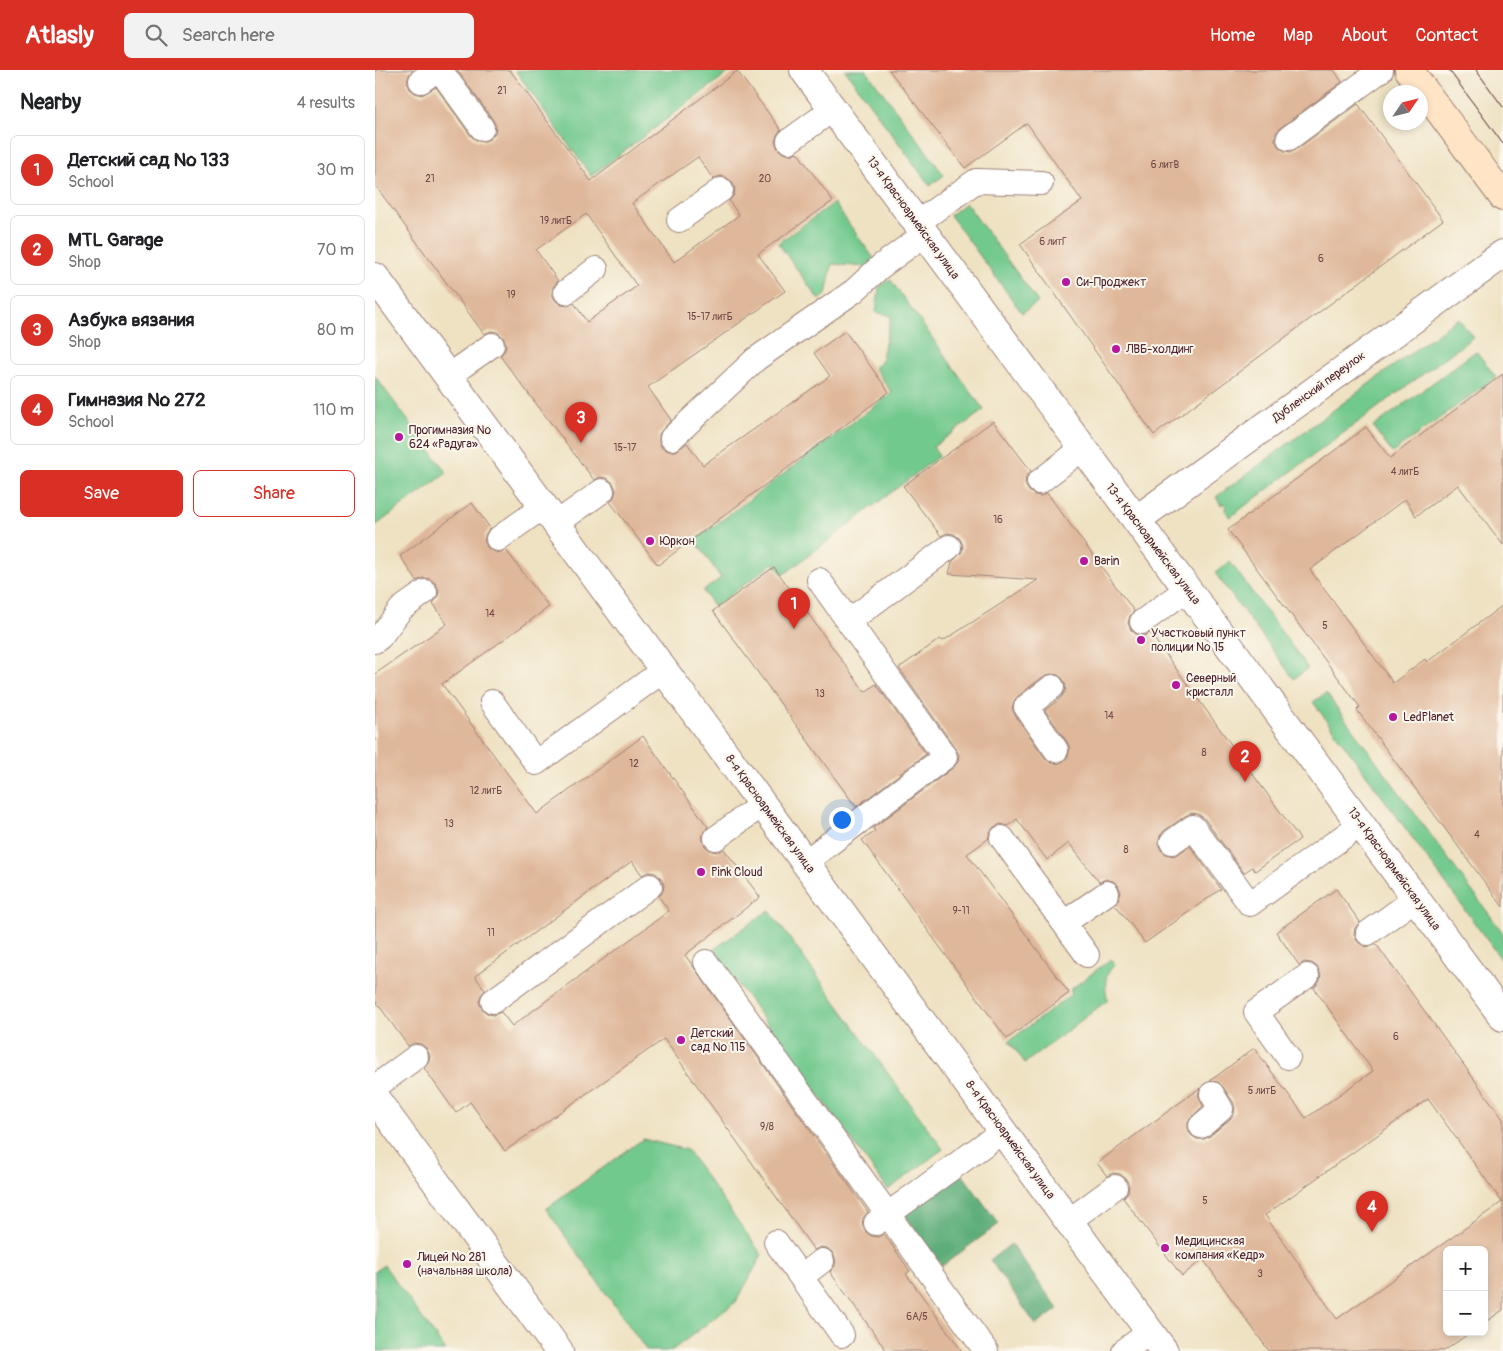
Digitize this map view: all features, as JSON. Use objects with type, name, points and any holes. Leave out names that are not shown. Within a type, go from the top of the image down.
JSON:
[{"type":"main road","points":[[1409,70],[1503,197]]},
{"type":"street","name":"13-я Красноармейская улица","points":[[804,70],[1503,1017]]},
{"type":"street","name":"Дубленский переулок","points":[[1136,520],[1503,254]]},
{"type":"street","name":"8-я Красноармейская улица","points":[[375,277],[1157,1341]]},
{"type":"street","points":[[375,1098],[559,1351]]},
{"type":"lane","points":[[1289,138],[1381,70]]},
{"type":"lane","points":[[432,74],[482,128]]},
{"type":"lane","points":[[789,141],[833,109]]},
{"type":"lane","points":[[672,438],[756,359],[854,291],[976,181],[1041,184]]},
{"type":"lane","points":[[679,220],[721,190]]},
{"type":"lane","points":[[566,292],[596,269]]},
{"type":"lane","points":[[448,376],[492,344]]},
{"type":"lane","points":[[1039,482],[1083,448]]},
{"type":"lane","points":[[498,539],[602,491]]},
{"type":"lane","points":[[849,621],[949,547]]},
{"type":"lane","points":[[805,862],[945,757],[819,580]]},
{"type":"lane","points":[[1142,622],[1187,589]]},
{"type":"lane","points":[[375,641],[401,609],[425,592]]},
{"type":"lane","points":[[492,702],[536,763],[664,670]]},
{"type":"lane","points":[[1053,687],[1026,707],[1056,750]]},
{"type":"lane","points":[[716,838],[763,804]]},
{"type":"lane","points":[[1173,842],[1193,827],[1250,904],[1361,824]]},
{"type":"lane","points":[[1002,838],[1087,955]]},
{"type":"lane","points":[[493,1001],[651,886]]},
{"type":"lane","points":[[1064,923],[1107,893]]},
{"type":"lane","points":[[1368,933],[1415,899]]},
{"type":"lane","points":[[706,962],[882,1219],[986,1351]]},
{"type":"lane","points":[[1288,1057],[1256,1012],[1307,976]]},
{"type":"lane","points":[[375,1087],[416,1057]]},
{"type":"lane","points":[[1201,1126],[1221,1109],[1212,1094]]},
{"type":"lane","points":[[882,1219],[1003,1131]]},
{"type":"lane","points":[[1069,1221],[1115,1187]]},
{"type":"lane","points":[[776,1242],[842,1335]]},
{"type":"lane","points":[[801,1277],[822,1261]]},
{"type":"lane","points":[[1125,1351],[1157,1341]]},
{"type":"green space","points":[[515,70],[732,70],[591,176]]},
{"type":"green space","points":[[845,70],[866,70],[944,175],[930,186]]},
{"type":"green space","points":[[834,203],[875,260],[865,267],[832,264],[826,295],[819,300],[778,243]]},
{"type":"green space","points":[[966,203],[1038,302],[1022,313],[950,215]]},
{"type":"green space","points":[[890,279],[984,410],[933,447],[939,456],[783,575],[774,563],[714,607],[703,591],[721,578],[695,540],[892,393],[874,367],[881,362],[891,316],[876,312],[879,287]]},
{"type":"green space","points":[[1458,318],[1473,337],[1230,517],[1225,510],[1227,508],[1224,503],[1221,505],[1216,497]]},
{"type":"green space","points":[[1476,351],[1496,377],[1392,453],[1373,427]]},
{"type":"green space","points":[[375,376],[447,473],[375,526]]},
{"type":"green space","points":[[1230,562],[1308,668],[1294,679],[1215,573]]},
{"type":"green space","points":[[1326,693],[1503,933],[1503,962],[1313,702]]},
{"type":"green space","points":[[769,910],[943,1149],[888,1190],[713,950]]},
{"type":"green space","points":[[1111,959],[1115,965],[1111,968],[1106,981],[1108,1000],[1025,1063],[1009,1041],[1072,994],[1070,990]]},
{"type":"green space","points":[[643,1139],[687,1150],[762,1255],[736,1302],[671,1351],[647,1351],[546,1209]]},
{"type":"green space","points":[[962,1174],[999,1224],[942,1266],[905,1215]]},
{"type":"green space","points":[[1011,1244],[1058,1309],[1036,1325],[990,1260]]},
{"type":"green space","points":[[384,1265],[446,1351],[375,1351],[375,1271]]},
{"type":"building","points":[[375,70],[413,70],[407,82],[410,89],[422,95],[436,87],[471,136],[483,142],[490,139],[495,133],[496,126],[457,70],[510,70],[591,181],[737,71],[781,130],[775,142],[778,149],[790,155],[797,152],[833,201],[758,254],[785,291],[648,387],[671,420],[659,434],[659,442],[662,448],[669,451],[676,451],[687,443],[703,465],[830,376],[814,353],[845,331],[889,392],[658,565],[610,502],[616,490],[613,483],[607,478],[601,477],[594,480],[500,356],[505,350],[506,344],[503,337],[497,332],[491,331],[484,334],[375,185]],"holes":[[[698,157],[713,179],[720,176],[726,177],[732,182],[735,189],[734,195],[729,201],[739,215],[674,262],[632,203]],[[586,214],[637,286],[587,322],[574,303],[568,306],[561,305],[555,300],[552,294],[553,287],[558,281],[536,250]]]},
{"type":"building","points":[[889,70],[1334,70],[1342,82],[1281,127],[1276,133],[1275,140],[1278,146],[1284,151],[1291,152],[1297,149],[1358,104],[1443,220],[1154,435],[1020,244],[1082,201],[1027,123],[965,168]]},
{"type":"building","points":[[1503,374],[1503,545],[1458,485],[1416,516],[1405,499],[1310,570],[1393,683],[1425,659],[1427,662],[1503,605],[1503,907],[1357,710],[1360,707],[1228,530],[1366,427],[1390,458]]},
{"type":"building","points":[[993,421],[1031,471],[1026,477],[1025,484],[1028,490],[1034,495],[1041,496],[1047,493],[1134,611],[1128,623],[1131,630],[1143,636],[1150,633],[1300,839],[1255,871],[1252,867],[1244,873],[1204,818],[1192,813],[1185,816],[1160,836],[1158,843],[1161,850],[1166,854],[1174,856],[1190,846],[1221,889],[1145,943],[1115,904],[1121,892],[1118,885],[1106,879],[1099,882],[1069,843],[1047,860],[1017,819],[1008,826],[1001,824],[994,827],[988,839],[967,854],[1069,993],[1007,1039],[862,840],[875,832],[873,828],[953,768],[958,762],[959,755],[956,749],[899,668],[940,639],[943,641],[1038,580],[949,574],[952,562],[962,552],[963,546],[960,539],[954,534],[947,533],[941,536],[903,486]],"holes":[[[1050,674],[1058,675],[1063,679],[1066,686],[1065,692],[1061,698],[1045,710],[1070,748],[1068,756],[1063,762],[1058,764],[1051,763],[1045,758],[1012,708],[1018,696],[1044,676]]]},
{"type":"building","points":[[472,503],[490,528],[484,540],[487,547],[499,553],[506,550],[549,607],[442,684],[537,814],[643,736],[708,827],[703,833],[702,839],[705,846],[711,851],[718,852],[724,849],[760,897],[685,955],[868,1212],[863,1218],[862,1225],[865,1231],[871,1236],[878,1237],[884,1234],[910,1271],[906,1274],[962,1351],[887,1351],[830,1272],[835,1266],[836,1260],[833,1253],[827,1248],[821,1247],[814,1250],[664,1039],[505,1151],[470,1102],[456,1113],[424,1068],[429,1062],[430,1056],[427,1049],[421,1044],[414,1043],[408,1046],[375,1000],[375,674],[447,624],[433,603],[438,597],[439,590],[436,584],[430,579],[423,578],[417,581],[400,556]],"holes":[[[632,861],[642,875],[649,872],[655,873],[661,878],[664,885],[659,897],[669,911],[512,1026],[501,1012],[494,1015],[488,1014],[482,1009],[479,1002],[485,990],[475,976]]]},
{"type":"building","points":[[774,567],[865,692],[876,684],[926,754],[856,807],[713,611]]},
{"type":"building","points":[[1336,889],[1360,922],[1355,928],[1354,934],[1357,941],[1363,946],[1370,947],[1376,944],[1503,1119],[1503,1310],[1488,1320],[1488,1246],[1443,1246],[1443,1336],[1465,1336],[1444,1351],[1269,1351],[1203,1259],[1182,1276],[1123,1198],[1128,1192],[1129,1185],[1126,1179],[1120,1174],[1113,1173],[1107,1176],[1097,1163],[1200,1088],[1198,1095],[1203,1106],[1188,1121],[1188,1129],[1191,1135],[1197,1139],[1204,1139],[1210,1136],[1230,1119],[1234,1114],[1235,1108],[1223,1087],[1218,1082],[1210,1081],[1254,1048],[1306,1118],[1373,1071],[1314,988],[1320,981],[1321,975],[1318,968],[1312,963],[1305,962],[1299,965],[1276,932]],"holes":[[[1428,1099],[1502,1202],[1337,1319],[1265,1215]]]},
{"type":"tram line","points":[[1449,70],[1503,144]]},
{"type":"tram line","points":[[1476,70],[1503,107]]},
{"type":"place","name":"Си-Проджект","points":[[1066,282]]},
{"type":"place","name":"ЛВБ-холдинг","points":[[1116,349]]},
{"type":"place","name":"Прогимназия № 624 «Радуга»","points":[[399,437]]},
{"type":"place","name":"Азбука вязания","points":[[581,443]]},
{"type":"place","name":"Юркон","points":[[650,541]]},
{"type":"place","name":"Barin","points":[[1084,561]]},
{"type":"place","name":"Детский сад № 133","points":[[794,629]]},
{"type":"place","name":"Участковый пункт полиции № 15","points":[[1141,640]]},
{"type":"place","name":"Северный кристалл","points":[[1176,685]]},
{"type":"place","name":"LedPlanet","points":[[1393,717]]},
{"type":"place","name":"MTL Garage","points":[[1245,782]]},
{"type":"place","name":"Pink Cloud","points":[[701,872]]},
{"type":"place","name":"Детский сад № 115","points":[[681,1040]]},
{"type":"place","name":"Гимназия № 272","points":[[1372,1232]]},
{"type":"place","name":"Медицинская компания «Кедр»","points":[[1165,1248]]},
{"type":"place","name":"Лицей № 281 (начальная школа)","points":[[407,1264]]}]
